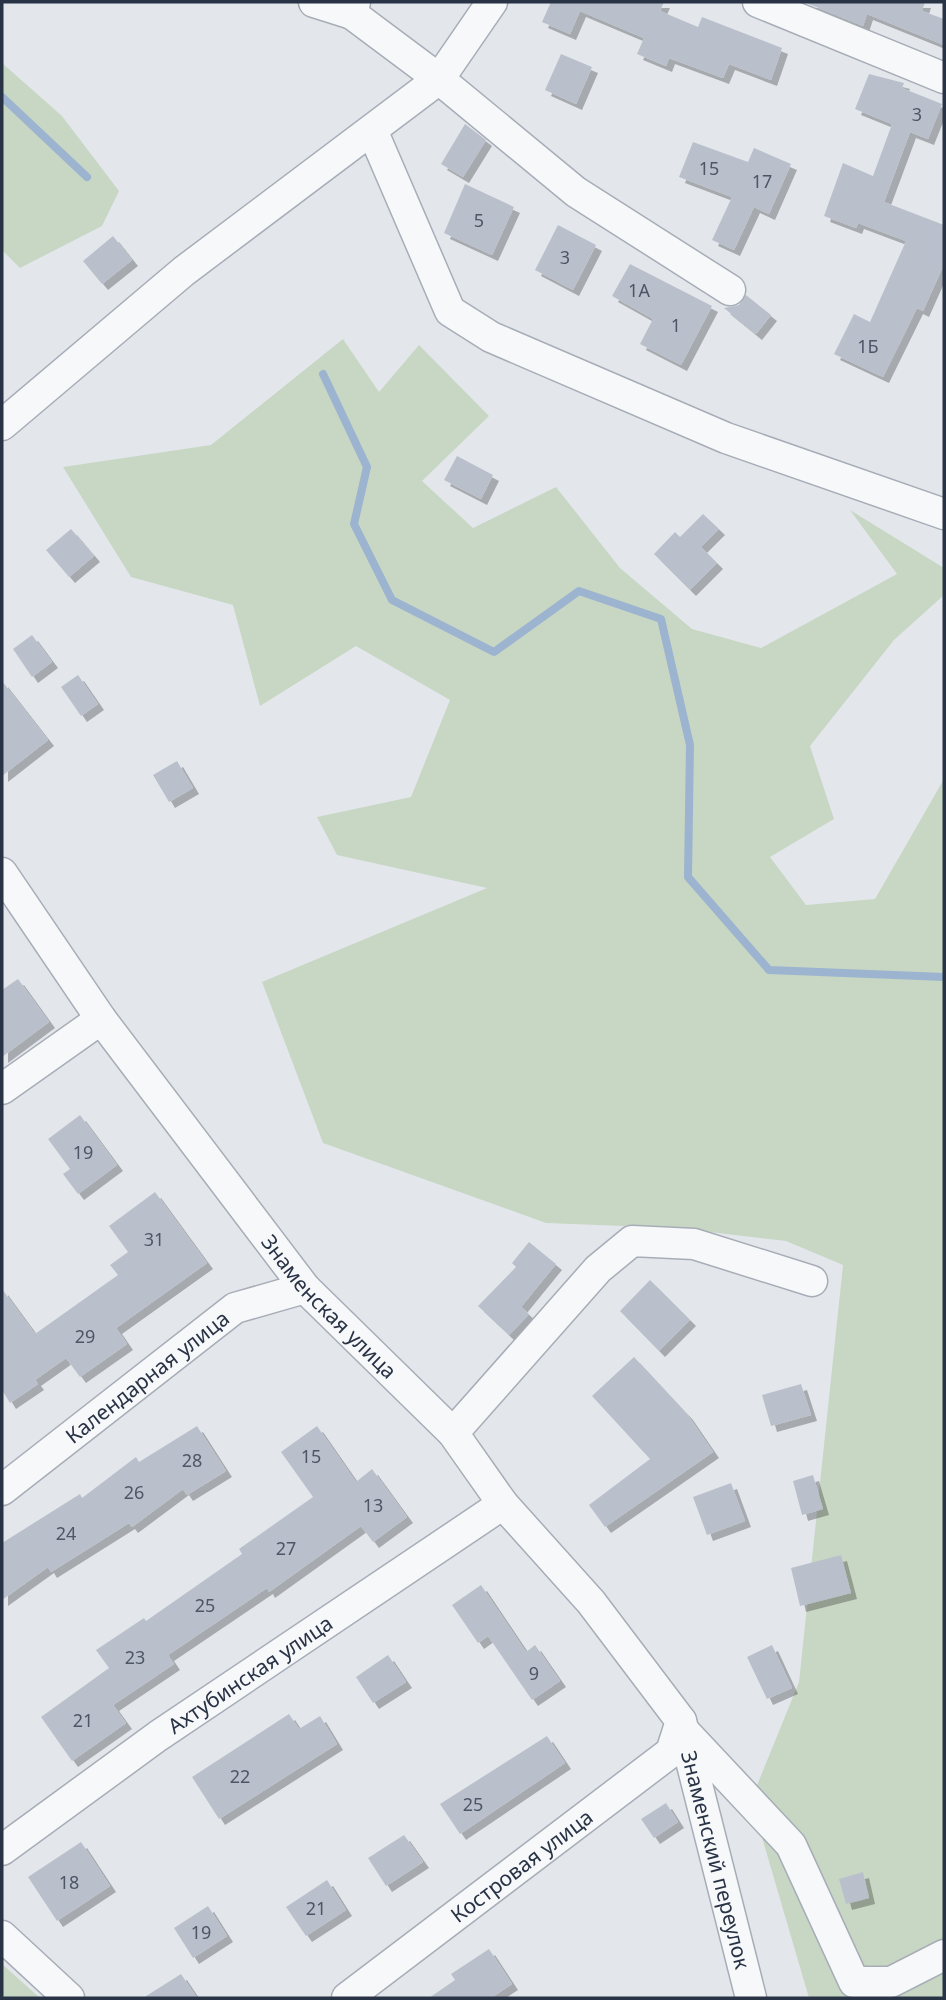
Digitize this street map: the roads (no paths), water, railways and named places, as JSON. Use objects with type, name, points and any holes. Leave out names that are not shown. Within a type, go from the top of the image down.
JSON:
[{"type":"street","points":[[314,2],[354,8],[576,192],[730,290]]},
{"type":"street","points":[[2,425],[184,271],[439,79],[492,2]]},
{"type":"street","points":[[758,2],[944,78]]},
{"type":"street","points":[[372,130],[450,311],[491,337],[726,438],[944,514]]},
{"type":"street","name":"Знаменская улица","points":[[2,873],[102,1019],[305,1288],[453,1433],[503,1504],[590,1602],[682,1725],[791,1845],[854,1982],[891,1982],[944,1955]]},
{"type":"street","points":[[2,1089],[102,1019]]},
{"type":"street","points":[[453,1433],[598,1269],[632,1241],[694,1244],[812,1281]]},
{"type":"street","name":"Календарная улица","points":[[2,1490],[235,1308],[305,1288]]},
{"type":"street","name":"Ахтубинская улица","points":[[2,1850],[158,1736],[503,1504]]},
{"type":"street","name":"Костровая улица","points":[[346,1998],[671,1752],[682,1725]]},
{"type":"street","name":"Знаменский переулок","points":[[682,1725],[751,1998]]},
{"type":"street","points":[[2,1936],[69,1998]]},
{"type":"waterway","points":[[2,97],[87,177]]},
{"type":"waterway","points":[[323,374],[367,467],[354,524],[392,600],[494,652],[579,591],[661,619],[690,745],[688,877],[769,970],[944,977]]}]
